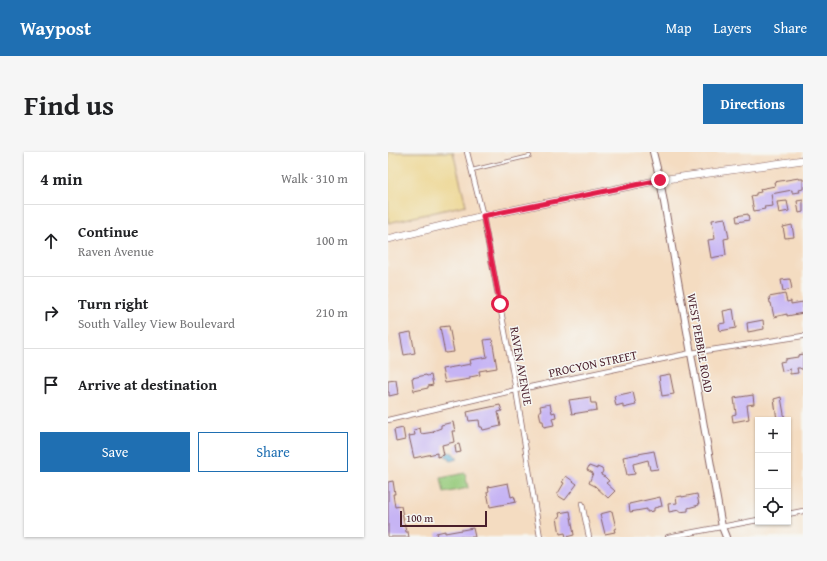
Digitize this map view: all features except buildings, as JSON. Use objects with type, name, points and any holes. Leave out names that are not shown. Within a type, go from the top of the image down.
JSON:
[{"type":"main road","points":[[388,239],[483,216],[660,180],[803,160]]},
{"type":"street","name":"RAVEN AVENUE","points":[[467,152],[483,216],[516,390],[540,537]]},
{"type":"street","name":"WEST PEBBLE ROAD","points":[[653,152],[660,180],[722,526],[726,537]]},
{"type":"street","name":"PROCYON STREET","points":[[388,420],[516,390],[691,354],[803,336]]},
{"type":"street","points":[[582,504],[589,537]]},
{"type":"street","points":[[791,513],[803,511]]},
{"type":"street","points":[[668,537],[755,520]]},
{"type":"lane","points":[[471,170],[530,156]]},
{"type":"green space","points":[[465,473],[468,488],[444,493],[441,478]]},
{"type":"sand","points":[[388,152],[453,152],[466,205],[388,223]]},
{"type":"water","points":[[448,452],[453,453],[457,459],[450,461],[449,457],[446,457],[445,455]]},
{"type":"route","points":[[500,304],[483,216],[660,180]]}]
